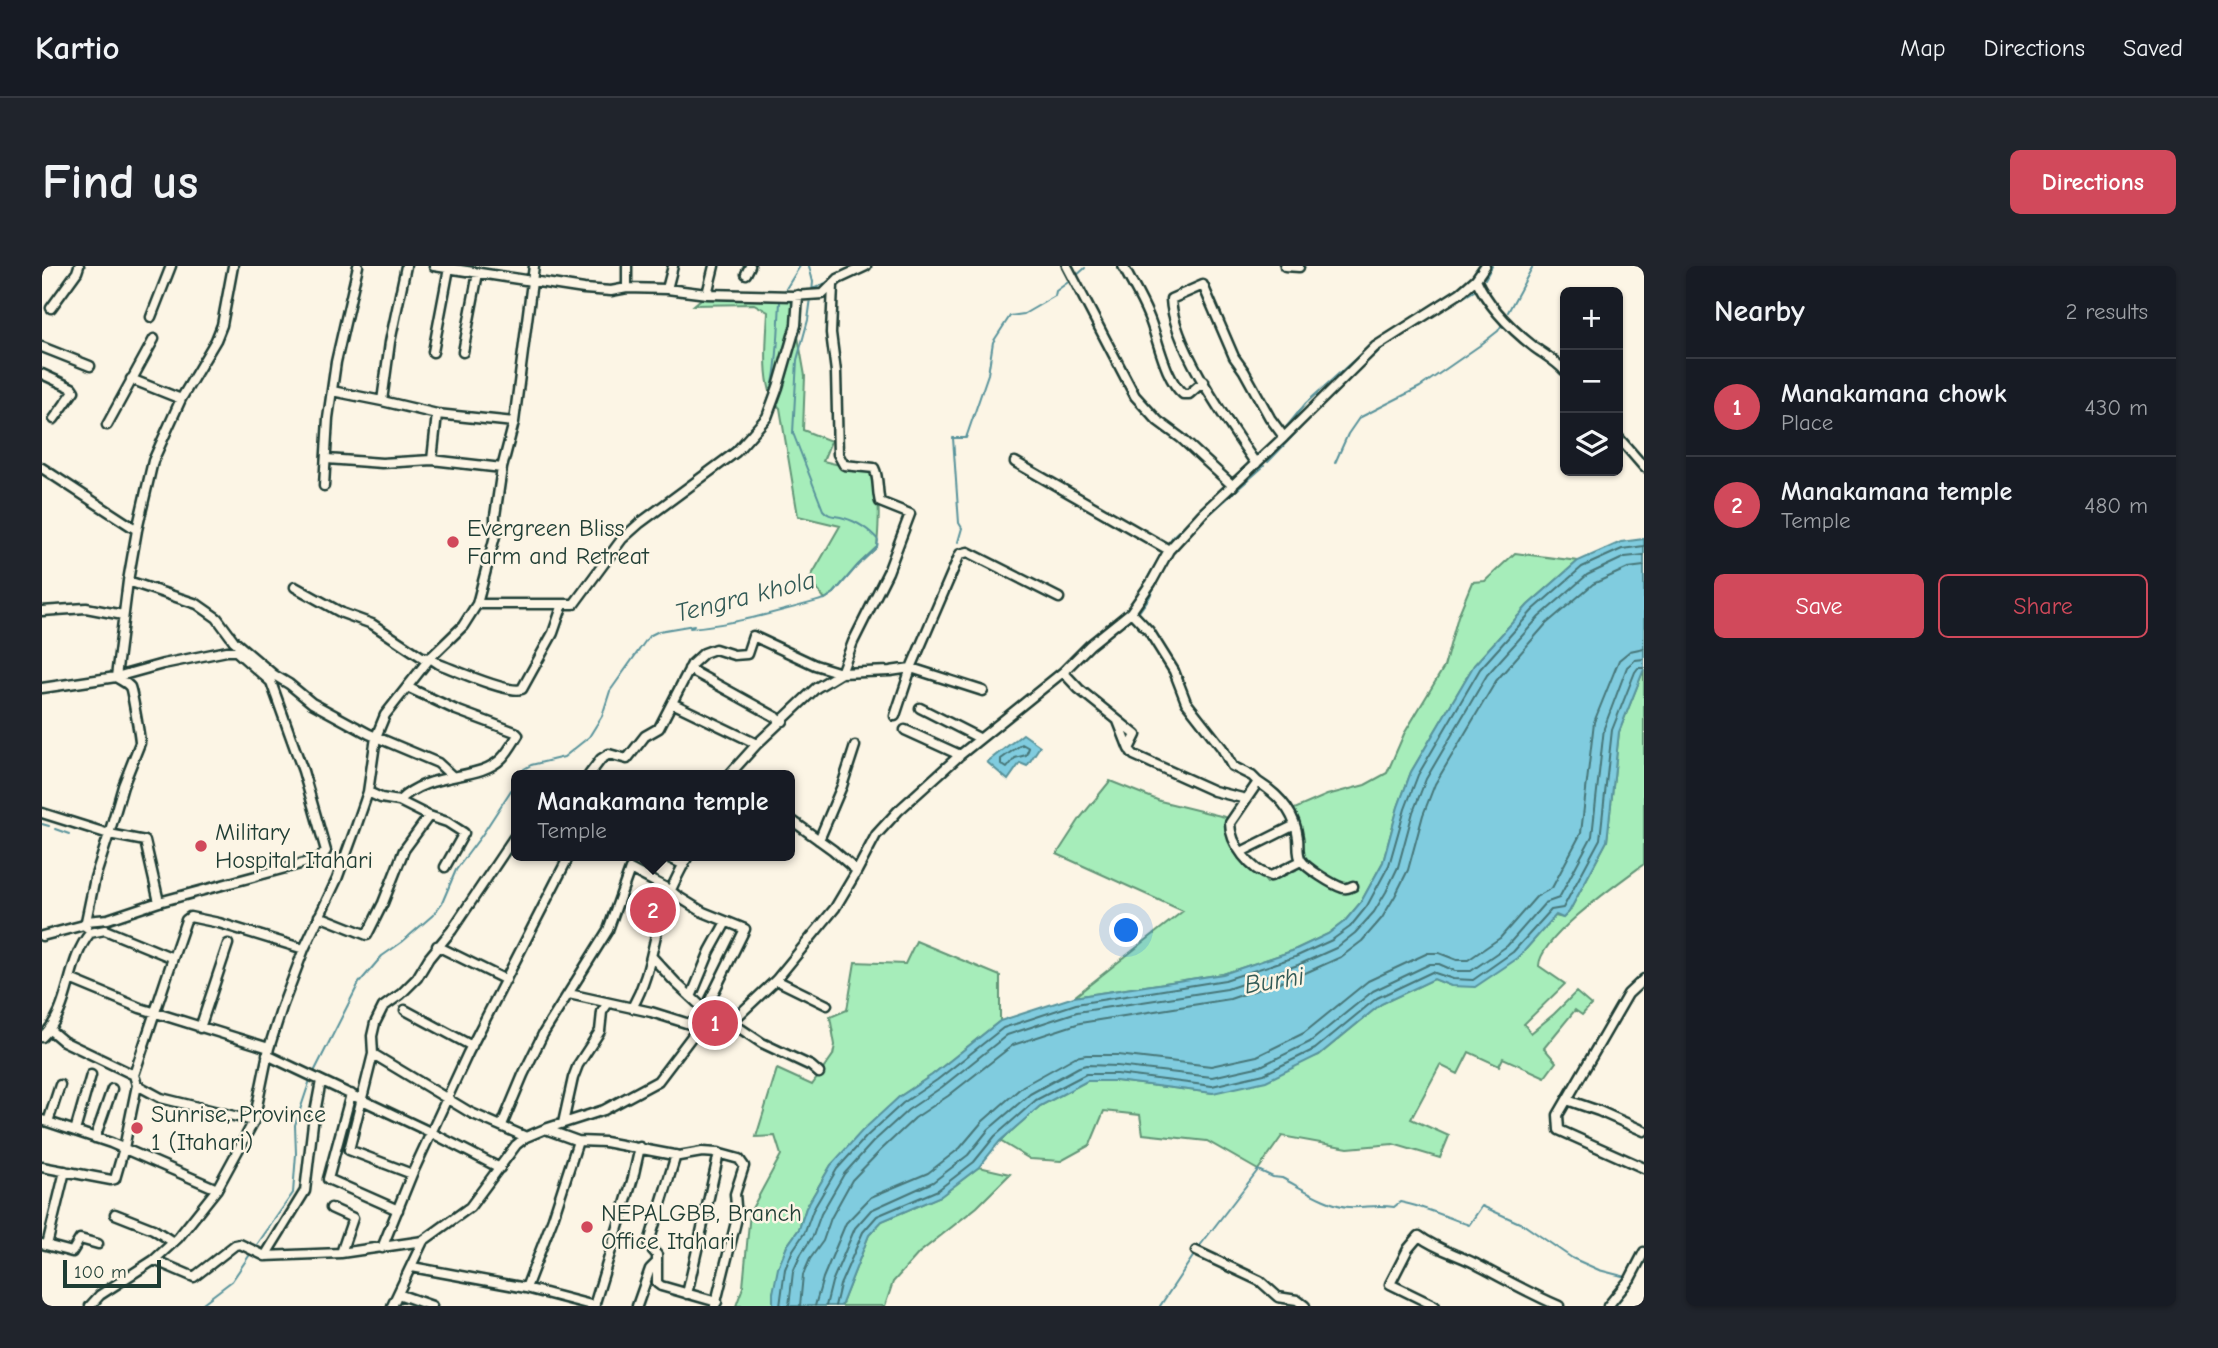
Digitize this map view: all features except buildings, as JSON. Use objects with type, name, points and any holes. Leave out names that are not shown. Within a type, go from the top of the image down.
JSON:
[{"type":"street","points":[[51,308],[79,266]]},
{"type":"street","points":[[150,317],[171,266]]},
{"type":"street","points":[[116,677],[128,581],[153,461],[181,399],[222,326],[233,266]]},
{"type":"street","points":[[324,486],[328,418],[336,362],[358,266]]},
{"type":"street","points":[[382,401],[390,342],[406,266]]},
{"type":"street","points":[[435,266],[584,289],[667,289],[707,294],[798,295],[819,295],[838,279],[866,266]]},
{"type":"street","points":[[90,1306],[100,1295],[154,1260],[173,1242],[217,1189],[254,1121],[268,1051],[304,949],[337,879],[368,792],[376,737],[385,715],[430,658],[463,626],[477,604],[495,536],[495,516],[502,468],[514,422],[534,266]]},
{"type":"street","points":[[627,266],[627,288]]},
{"type":"street","points":[[667,289],[673,266]]},
{"type":"street","points":[[707,294],[715,266]]},
{"type":"street","points":[[1067,266],[1121,372],[1142,405],[1233,486]]},
{"type":"street","points":[[1123,266],[1148,314],[1169,372],[1180,391],[1189,394],[1204,381]]},
{"type":"street","points":[[1285,266],[1300,267]]},
{"type":"street","points":[[569,994],[688,1022],[699,1027],[740,1014],[776,980],[835,908],[876,835],[898,811],[979,738],[1063,672],[1090,645],[1131,612],[1151,583],[1166,549],[1375,347],[1460,293],[1476,279],[1485,266]]},
{"type":"street","points":[[433,352],[449,268]]},
{"type":"street","points":[[463,352],[478,273]]},
{"type":"street","points":[[1476,279],[1484,296],[1502,317],[1533,346],[1560,366]]},
{"type":"street","points":[[734,770],[816,688],[841,673],[853,642],[888,572],[910,514],[880,502],[874,468],[844,466],[838,454],[839,420],[831,321],[833,285]]},
{"type":"street","points":[[1255,464],[1192,362],[1180,333],[1171,299],[1203,285],[1234,357],[1284,437]]},
{"type":"street","points":[[477,604],[574,604],[622,539],[736,452],[767,417],[796,325],[798,295]]},
{"type":"street","points":[[107,425],[154,339]]},
{"type":"street","points":[[42,347],[90,366]]},
{"type":"street","points":[[42,374],[74,391],[54,419]]},
{"type":"street","points":[[131,379],[181,399]]},
{"type":"street","points":[[332,391],[437,414],[514,422]]},
{"type":"street","points":[[432,460],[437,414]]},
{"type":"street","points":[[1623,443],[1644,467]]},
{"type":"street","points":[[327,459],[382,463],[432,460],[502,468]]},
{"type":"street","points":[[1015,462],[1166,549]]},
{"type":"street","points":[[42,468],[137,530]]},
{"type":"street","points":[[895,716],[911,668],[956,559],[964,552],[1059,598]]},
{"type":"street","points":[[128,581],[197,604],[217,618],[234,641],[312,704],[376,737],[438,763],[452,776]]},
{"type":"street","points":[[295,587],[342,612],[372,624],[422,657],[517,691],[522,689],[553,633],[563,604]]},
{"type":"street","points":[[42,611],[86,608],[123,615]]},
{"type":"street","points":[[1131,612],[1149,631],[1174,671],[1186,702],[1222,748],[1232,766],[1276,793],[1286,806],[1295,825],[1301,861],[1343,888],[1353,886]]},
{"type":"street","points":[[593,770],[609,754],[627,760],[645,736],[659,728],[689,669],[704,653],[715,649],[734,655],[747,654],[753,636],[815,666],[841,673],[911,668],[982,691]]},
{"type":"street","points":[[42,688],[116,677],[163,664],[236,651],[271,682],[303,771],[326,847],[324,854],[318,859],[159,902],[87,926],[42,936]]},
{"type":"street","points":[[689,669],[783,721]]},
{"type":"street","points":[[1063,672],[1079,689],[1136,735],[1129,750],[1134,755],[1214,790],[1246,799]]},
{"type":"street","points":[[42,1037],[50,1030],[61,1009],[74,963],[84,940],[95,878],[123,786],[140,743],[132,691],[116,677]]},
{"type":"street","points":[[399,801],[407,793],[426,783],[495,764],[518,735],[407,687]]},
{"type":"street","points":[[672,703],[757,744]]},
{"type":"street","points":[[920,708],[979,738]]},
{"type":"street","points":[[905,730],[960,755]]},
{"type":"street","points":[[819,840],[855,747]]},
{"type":"street","points":[[1258,782],[1230,823],[1234,841],[1261,873],[1271,876],[1301,861]]},
{"type":"street","points":[[368,792],[381,798],[399,801],[447,822],[464,833],[445,867]]},
{"type":"street","points":[[42,813],[108,834],[145,841],[159,902]]},
{"type":"street","points":[[319,916],[367,934],[383,903],[404,850],[429,816]]},
{"type":"street","points":[[795,823],[857,871]]},
{"type":"street","points":[[1241,852],[1295,825]]},
{"type":"street","points":[[412,1174],[349,1150],[373,1054],[375,1023],[383,1007],[417,978],[511,841]]},
{"type":"street","points":[[382,1248],[412,1174],[472,1046],[566,861]]},
{"type":"street","points":[[676,861],[684,865]]},
{"type":"street","points":[[632,1008],[642,989],[670,890],[686,861]]},
{"type":"street","points":[[502,1125],[538,1044],[608,930],[630,869],[670,890],[694,907],[745,929],[705,1010]]},
{"type":"street","points":[[42,1167],[115,1179],[137,1085],[134,1075],[186,920],[190,916],[304,949]]},
{"type":"street","points":[[691,997],[710,951],[726,922]]},
{"type":"street","points":[[87,926],[105,930],[173,958]]},
{"type":"street","points":[[200,1028],[228,944]]},
{"type":"street","points":[[437,946],[506,980]]},
{"type":"street","points":[[652,957],[715,1023]]},
{"type":"street","points":[[71,979],[156,1013],[268,1051],[297,1070],[500,1168]]},
{"type":"street","points":[[1644,979],[1628,994],[1558,1115],[1559,1130],[1644,1168]]},
{"type":"street","points":[[776,980],[827,1005]]},
{"type":"street","points":[[563,1123],[573,1078],[578,1065],[600,1031],[603,1012],[608,1003]]},
{"type":"street","points":[[405,1010],[472,1046]]},
{"type":"street","points":[[726,1019],[762,1043],[811,1066],[819,1073]]},
{"type":"street","points":[[154,1260],[194,1277],[232,1247],[240,1244],[262,1255],[341,1253],[423,1241],[470,1207],[516,1145],[526,1137],[604,1110],[658,1081],[699,1027]]},
{"type":"street","points":[[50,1030],[63,1041],[134,1075]]},
{"type":"street","points":[[373,1054],[471,1113],[526,1137]]},
{"type":"street","points":[[75,1131],[90,1075]]},
{"type":"street","points":[[262,1255],[305,1191],[321,1080]]},
{"type":"street","points":[[60,1084],[45,1121],[124,1149],[217,1189]]},
{"type":"street","points":[[137,1085],[161,1098],[254,1121]]},
{"type":"street","points":[[95,1138],[111,1089]]},
{"type":"street","points":[[351,1094],[328,1179],[398,1210]]},
{"type":"street","points":[[1567,1100],[1644,1131]]},
{"type":"street","points":[[545,1129],[578,1142],[605,1142],[676,1155],[719,1153],[739,1159],[744,1166],[735,1194],[737,1218],[716,1304],[657,1283],[656,1252],[649,1246],[650,1239],[676,1155]]},
{"type":"street","points":[[526,1288],[578,1142]]},
{"type":"street","points":[[412,1266],[526,1288],[573,1303],[594,1306],[634,1178],[640,1147]]},
{"type":"street","points":[[687,1294],[719,1153]]},
{"type":"street","points":[[65,1171],[44,1245],[72,1252],[79,1239],[98,1244]]},
{"type":"street","points":[[331,1208],[353,1218],[341,1253]]},
{"type":"street","points":[[116,1214],[153,1229],[173,1242]]},
{"type":"street","points":[[1435,1306],[1390,1284],[1408,1249],[1419,1237],[1559,1306]]},
{"type":"street","points":[[392,1306],[423,1241]]},
{"type":"street","points":[[1196,1251],[1260,1281],[1278,1297],[1297,1300],[1306,1306]]},
{"type":"street","points":[[1608,1306],[1630,1279],[1644,1252]]},
{"type":"street","points":[[637,1306],[650,1269],[657,1262]]},
{"type":"street","points":[[398,1294],[432,1306]]},
{"type":"green space","points":[[707,294],[798,295],[796,325],[805,376],[803,430],[831,441],[823,461],[869,472],[873,482],[879,509],[877,547],[834,593],[825,599],[809,580],[840,526],[798,516],[780,408],[774,400],[767,377],[768,312],[754,304],[694,305]]},
{"type":"green space","points":[[1515,553],[1578,561],[1528,605],[1474,665],[1411,772],[1383,862],[1361,902],[1345,921],[1328,934],[1292,951],[1223,974],[1074,997],[1183,911],[1057,854],[1081,817],[1110,781],[1160,801],[1229,818],[1227,832],[1230,843],[1267,883],[1296,870],[1301,842],[1292,810],[1327,795],[1365,785],[1387,773],[1404,734],[1444,667],[1458,616],[1472,582],[1485,581]]},
{"type":"green space","points":[[1644,669],[1644,864],[1583,911],[1552,941],[1539,966],[1565,984],[1524,1024],[1531,1033],[1576,992],[1591,1005],[1582,1015],[1575,1010],[1544,1048],[1556,1062],[1545,1077],[1503,1058],[1499,1066],[1469,1052],[1458,1074],[1440,1065],[1411,1119],[1449,1136],[1440,1158],[1393,1144],[1348,1148],[1282,1136],[1258,1170],[1207,1141],[1143,1134],[1140,1115],[1104,1111],[1090,1145],[1061,1161],[1030,1159],[1000,1141],[1040,1106],[1087,1081],[1116,1081],[1213,1093],[1319,1055],[1381,1004],[1434,979],[1451,986],[1518,958],[1555,916],[1563,918],[1569,912],[1607,841],[1619,732]]},
{"type":"green space","points":[[916,941],[1000,976],[1000,1021],[932,1075],[899,1097],[831,1165],[806,1208],[799,1229],[787,1246],[773,1293],[773,1306],[736,1306],[743,1287],[750,1212],[781,1155],[775,1136],[756,1137],[777,1069],[812,1085],[833,1055],[835,1045],[830,1017],[847,1010],[855,962],[905,964]]},
{"type":"green space","points":[[979,1167],[1010,1174],[977,1207],[919,1253],[893,1282],[885,1306],[841,1306],[869,1235],[882,1221],[941,1196]]},
{"type":"water","name":"Burhi","points":[[1644,539],[1644,669],[1619,732],[1607,841],[1569,912],[1563,918],[1556,915],[1518,958],[1475,987],[1451,986],[1434,979],[1381,1004],[1319,1055],[1266,1081],[1213,1093],[1116,1081],[1087,1081],[1040,1106],[1000,1141],[979,1167],[941,1196],[882,1221],[869,1235],[841,1306],[773,1306],[778,1268],[787,1246],[799,1229],[806,1208],[831,1165],[862,1131],[899,1097],[932,1075],[1000,1021],[1074,997],[1223,974],[1292,951],[1328,934],[1345,921],[1361,902],[1383,862],[1411,772],[1474,665],[1528,605],[1578,561],[1621,542]]},
{"type":"water","points":[[1023,734],[1040,746],[1027,766],[1020,763],[1008,780],[987,762]]},
{"type":"waterway","points":[[784,292],[800,266]]},
{"type":"waterway","name":"Tengra khola","points":[[809,266],[813,282],[812,292]]},
{"type":"waterway","points":[[812,289],[856,266]]},
{"type":"waterway","points":[[1485,279],[1492,266]]},
{"type":"waterway","points":[[1508,312],[1533,266]]},
{"type":"waterway","points":[[1075,277],[1085,268]]},
{"type":"waterway","points":[[958,542],[962,528],[959,523],[953,438],[966,438],[988,374],[993,342],[1010,316],[1024,314],[1055,296],[1056,291],[1071,280]]},
{"type":"waterway","points":[[1283,431],[1306,403],[1373,343],[1464,284]]},
{"type":"waterway","points":[[1425,320],[1476,290]]},
{"type":"waterway","name":"Tengra khola","points":[[523,770],[531,765],[564,757],[589,737],[602,716],[610,691],[649,636],[659,631],[741,620],[825,599],[834,593],[877,547],[878,540],[862,526],[823,510],[793,433],[797,360],[811,298]]},
{"type":"waterway","points":[[722,457],[754,426],[768,403],[776,359],[780,302]]},
{"type":"waterway","points":[[1335,463],[1348,434],[1359,418],[1420,387],[1479,346],[1498,331],[1503,323]]},
{"type":"waterway","points":[[1268,462],[1344,382],[1394,340]]},
{"type":"waterway","points":[[1260,455],[1278,436]]},
{"type":"waterway","points":[[1194,528],[1264,466]]},
{"type":"waterway","points":[[1230,480],[1243,470]]},
{"type":"waterway","points":[[1219,493],[1225,486]]},
{"type":"waterway","points":[[1167,545],[1197,514]]},
{"type":"waterway","points":[[625,531],[642,517]]},
{"type":"waterway","points":[[1092,638],[1128,608],[1164,549]]},
{"type":"waterway","points":[[1139,612],[1159,577]]},
{"type":"waterway","name":"Tengra khola","points":[[314,1072],[359,983],[382,956],[433,915],[442,903],[456,870],[511,790]]},
{"type":"waterway","points":[[42,824],[49,826]]},
{"type":"waterway","points":[[55,829],[69,834]]},
{"type":"waterway","points":[[769,981],[784,964]]},
{"type":"waterway","points":[[718,1017],[743,1005],[765,985]]},
{"type":"waterway","name":"Tengra khola","points":[[254,1249],[293,1193],[295,1125],[310,1080]]},
{"type":"waterway","points":[[1199,1247],[1258,1170],[1282,1178],[1341,1206],[1394,1207],[1400,1202],[1469,1225],[1482,1206],[1524,1225],[1572,1258],[1599,1270],[1626,1277]]},
{"type":"waterway","points":[[1634,1263],[1639,1252]]},
{"type":"waterway","name":"Tengra khola","points":[[199,1306],[232,1281],[251,1253]]},
{"type":"waterway","points":[[1160,1306],[1194,1255]]},
{"type":"waterway","points":[[1615,1306],[1634,1282],[1644,1262]]},
{"type":"place","name":"Evergreen Bliss Farm and Retreat","points":[[453,542]]},
{"type":"place","name":"Military Hospital Itahari","points":[[201,846]]},
{"type":"place","name":"Manakamana temple","points":[[653,910]]},
{"type":"place","name":"Manakamana chowk","points":[[715,1023]]},
{"type":"place","name":"Sunrise, Province 1 (Itahari)","points":[[137,1128]]},
{"type":"place","name":"NEPALGBB, Branch Office Itahari","points":[[587,1227]]}]
